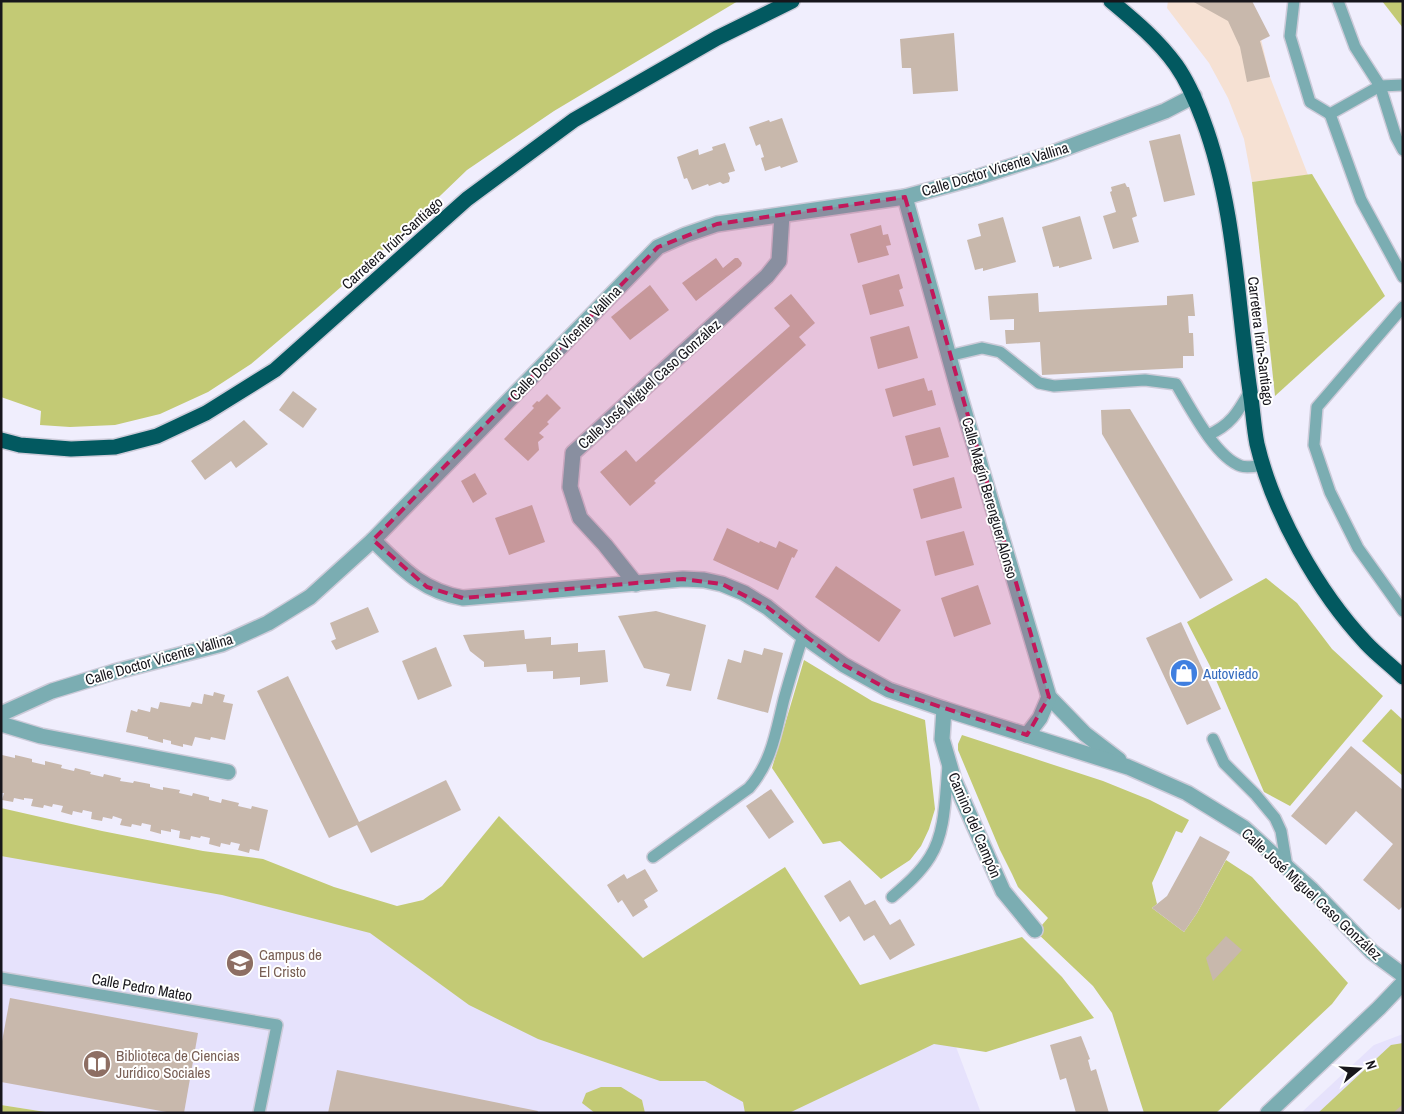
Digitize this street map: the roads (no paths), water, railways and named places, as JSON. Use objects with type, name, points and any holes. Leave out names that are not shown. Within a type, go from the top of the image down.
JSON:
[{"type":"highway","name":"Carretera Irún-Santiago","points":[[1,440],[20,445],[71,449],[115,447],[157,436],[206,413],[275,370],[467,199],[574,120],[717,38],[792,1]]},
{"type":"highway","name":"Carretera Irún-Santiago","points":[[1111,1],[1158,42],[1177,67],[1194,96],[1212,144],[1219,167],[1229,222],[1257,444],[1279,511],[1336,607],[1366,643],[1403,676]]},
{"type":"street","name":"Calle Doctor Vicente Vallina","points":[[1,714],[52,691],[114,672],[222,644],[268,623],[310,597],[373,540],[658,247],[717,224],[905,197],[978,178],[1050,154],[1165,111],[1194,96]]},
{"type":"street","name":"Calle Magín Berenguer Alonso","points":[[905,197],[948,356],[1048,697],[1085,734],[1128,767]]},
{"type":"street","name":"Calle José Miguel Caso González","points":[[636,584],[605,544],[580,518],[570,487],[573,453],[767,276],[779,261],[782,215]]},
{"type":"street","name":"Calle José Miguel Caso González","points":[[373,540],[412,576],[427,587],[445,595],[463,598],[683,579],[704,580],[722,584],[744,593],[768,607],[803,636],[844,665],[889,690],[1128,767],[1187,793],[1244,828],[1311,888],[1372,952],[1403,975]]},
{"type":"street","points":[[1027,735],[1040,718],[1048,697]]},
{"type":"street","name":"Camino del Campón","points":[[944,709],[942,739],[954,780],[1003,891],[1036,930]]},
{"type":"street","points":[[1,724],[41,736],[228,772]]},
{"type":"street","points":[[1268,1113],[1403,983]]},
{"type":"lane","points":[[1294,1],[1290,36],[1310,102],[1330,114],[1361,200],[1403,277]]},
{"type":"lane","points":[[1338,1],[1355,48],[1380,86],[1396,137],[1403,150]]},
{"type":"lane","points":[[1330,114],[1380,86],[1403,85]]},
{"type":"lane","points":[[1403,306],[1317,406],[1314,445],[1330,492],[1358,548],[1403,612]]},
{"type":"lane","points":[[948,356],[982,348],[1000,352],[1038,383],[1054,386],[1144,380],[1176,384],[1208,435],[1225,457],[1242,467],[1264,465]]},
{"type":"lane","points":[[1208,435],[1220,430],[1236,416],[1250,391]]},
{"type":"lane","points":[[653,857],[749,788],[760,776],[769,759],[803,636]]},
{"type":"lane","points":[[1213,739],[1224,763],[1255,794],[1275,818],[1281,831],[1287,867]]},
{"type":"lane","points":[[892,897],[915,877],[931,856],[942,828],[948,761]]},
{"type":"lane","name":"Calle Pedro Mateo","points":[[1,978],[277,1025],[259,1113]]},
{"type":"place","name":"Autoviedo","points":[[1184,673]]},
{"type":"place","name":"Campus de El Cristo","points":[[240,963]]},
{"type":"place","name":"Biblioteca de Ciencias Jurídico Sociales","points":[[97,1064]]}]
